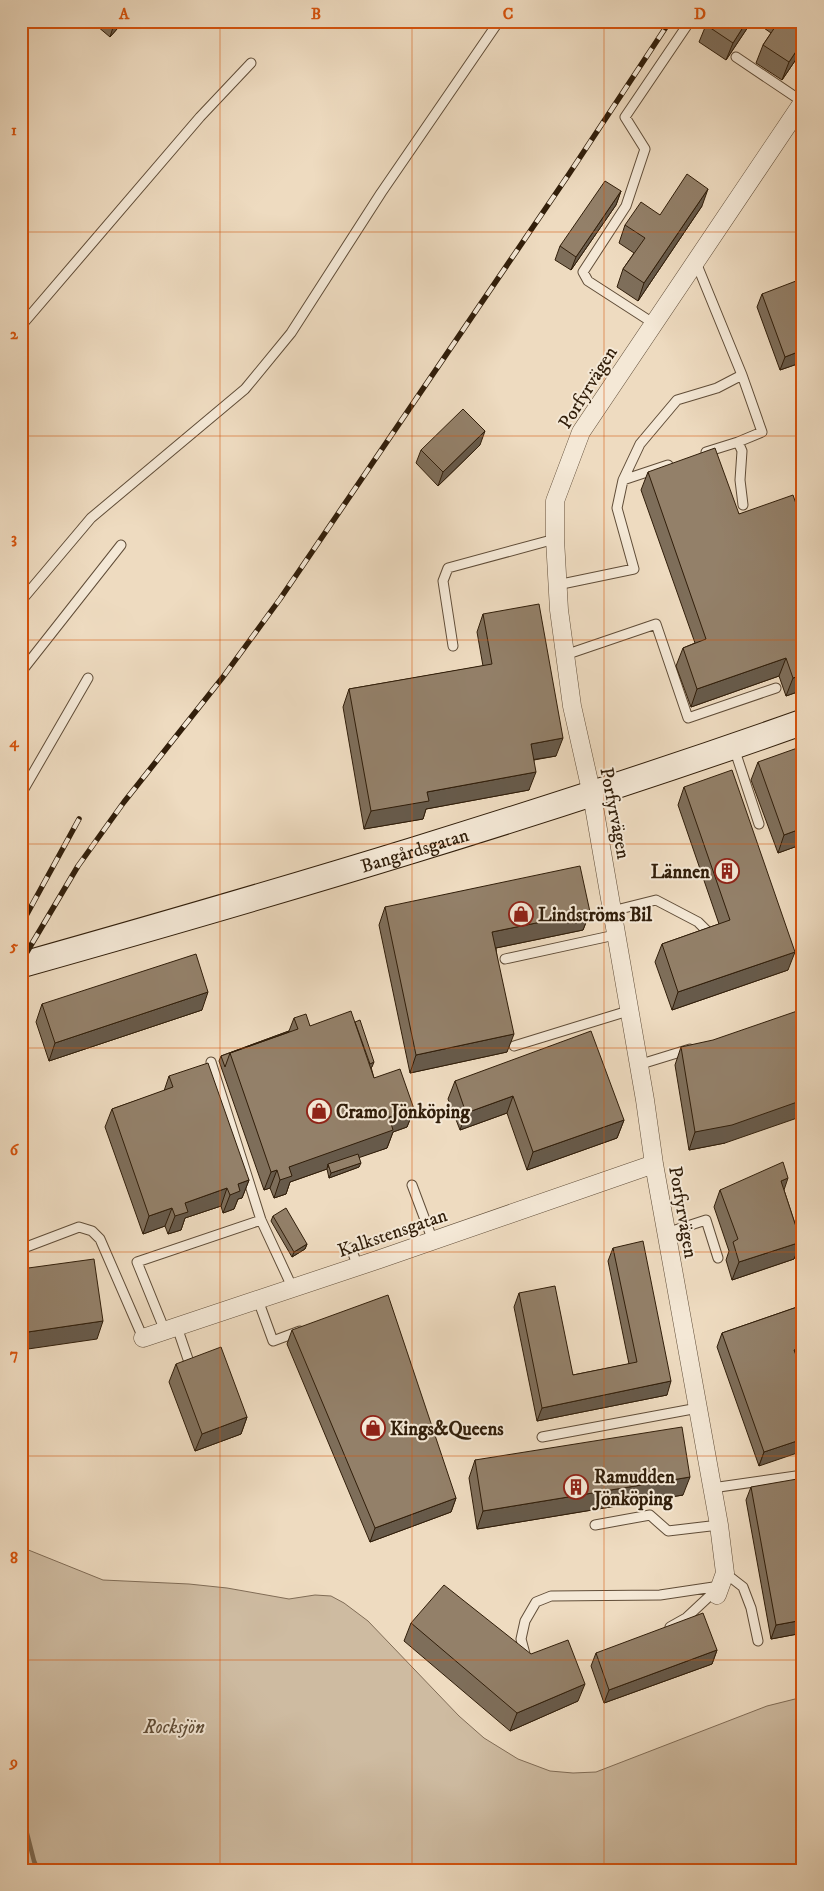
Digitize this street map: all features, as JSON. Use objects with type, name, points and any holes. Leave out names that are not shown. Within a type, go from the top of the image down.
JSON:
[{"type":"main road","name":"Bangårdsgatan","points":[[21,965],[195,915],[592,795],[803,722]]},
{"type":"street","name":"Porfyrvägen","points":[[721,1585],[719,1525],[666,1233],[592,795],[572,706],[557,585],[555,500],[581,432],[803,102]]},
{"type":"street","name":"Kalkstensgatan","points":[[143,1338],[358,1267],[654,1164]]},
{"type":"lane","points":[[21,601],[91,518],[245,389],[290,333],[381,192],[499,21]]},
{"type":"lane","points":[[653,323],[588,282],[583,272],[626,206],[645,149],[625,117],[690,21]]},
{"type":"lane","points":[[736,57],[803,102]]},
{"type":"lane","points":[[21,326],[200,117],[251,63]]},
{"type":"lane","points":[[693,456],[738,442],[762,432],[742,375],[695,260]]},
{"type":"lane","points":[[557,585],[634,569],[617,508],[623,480],[640,444],[677,400],[717,388],[742,375]]},
{"type":"lane","points":[[738,442],[742,451],[740,480],[744,506]]},
{"type":"lane","points":[[623,480],[676,462]]},
{"type":"lane","points":[[453,646],[443,581],[448,568],[555,539]]},
{"type":"lane","points":[[21,672],[121,545]]},
{"type":"lane","points":[[565,655],[656,624],[688,718],[776,688]]},
{"type":"lane","points":[[21,794],[88,678]]},
{"type":"lane","points":[[733,745],[759,824]]},
{"type":"lane","points":[[612,911],[656,900],[698,922],[706,930]]},
{"type":"lane","points":[[505,959],[616,935]]},
{"type":"lane","points":[[514,1046],[628,1011]]},
{"type":"lane","points":[[638,1065],[703,1045]]},
{"type":"lane","points":[[211,1062],[261,1220],[293,1289]]},
{"type":"lane","points":[[412,1185],[433,1241]]},
{"type":"lane","points":[[191,1368],[137,1262],[261,1220]]},
{"type":"lane","points":[[666,1233],[706,1220],[718,1258]]},
{"type":"lane","points":[[21,1249],[79,1227],[92,1231],[100,1238],[143,1338]]},
{"type":"lane","points":[[351,1248],[358,1267]]},
{"type":"lane","points":[[258,1300],[273,1341],[307,1329]]},
{"type":"lane","points":[[542,1437],[698,1408]]},
{"type":"lane","points":[[712,1488],[803,1475]]},
{"type":"lane","points":[[595,1525],[650,1515],[668,1531],[719,1525]]},
{"type":"lane","points":[[660,1630],[675,1626],[721,1585]]},
{"type":"lane","points":[[525,1654],[521,1639],[525,1621],[536,1602],[551,1596],[660,1595],[721,1585],[743,1587],[758,1642]]},
{"type":"green space","name":"Rocksjön","points":[[21,1547],[103,1580],[189,1584],[227,1588],[289,1599],[315,1595],[331,1596],[368,1621],[459,1716],[484,1738],[518,1759],[550,1771],[596,1772],[767,1706],[803,1697],[803,1870],[21,1870]]},
{"type":"building","points":[[708,21],[747,21],[733,43],[706,25]]},
{"type":"building","points":[[779,21],[803,21],[803,41],[789,62],[763,45]]},
{"type":"building","points":[[687,174],[708,189],[644,283],[623,269],[645,238],[625,225],[641,202],[660,215]]},
{"type":"building","points":[[605,181],[621,191],[576,257],[560,246]]},
{"type":"building","points":[[796,281],[803,299],[803,350],[785,357],[762,294]]},
{"type":"building","points":[[463,409],[485,431],[443,472],[421,450]]},
{"type":"building","points":[[715,448],[739,514],[793,495],[803,524],[803,675],[793,678],[786,658],[697,689],[683,648],[706,639],[648,472]]},
{"type":"building","points":[[539,604],[563,738],[531,744],[536,772],[427,792],[429,801],[371,811],[349,689],[492,664],[483,614]]},
{"type":"building","points":[[803,746],[803,828],[784,835],[758,762]]},
{"type":"building","name":"Lännen","points":[[732,770],[795,952],[678,992],[662,944],[730,920],[684,787]]},
{"type":"building","points":[[580,866],[590,912],[492,932],[514,1034],[416,1055],[385,907]]},
{"type":"building","points":[[196,954],[208,992],[55,1043],[42,1004]]},
{"type":"building","points":[[803,1009],[803,1100],[732,1125],[695,1132],[681,1047],[713,1040]]},
{"type":"building","name":"Cramo Jönköping","points":[[351,1011],[374,1078],[400,1069],[414,1109],[389,1117],[393,1130],[289,1167],[292,1176],[280,1180],[277,1170],[271,1172],[230,1053],[298,1029],[294,1018],[306,1014],[310,1026]]},
{"type":"building","points":[[360,1020],[374,1062],[370,1064],[355,1022]]},
{"type":"building","points":[[289,1031],[230,1053],[225,1067],[221,1056]]},
{"type":"building","points":[[591,1031],[624,1120],[533,1152],[513,1096],[466,1113],[455,1081]]},
{"type":"building","points":[[208,1063],[249,1180],[238,1184],[240,1191],[230,1195],[227,1188],[185,1203],[188,1212],[175,1216],[172,1208],[149,1216],[112,1109],[173,1087],[169,1076]]},
{"type":"building","points":[[358,1154],[361,1163],[331,1173],[328,1164]]},
{"type":"building","points":[[783,1162],[788,1178],[781,1181],[801,1242],[739,1262],[733,1242],[738,1239],[720,1190]]},
{"type":"building","points":[[286,1208],[307,1244],[294,1252],[273,1216]]},
{"type":"building","points":[[643,1241],[671,1381],[542,1408],[519,1293],[555,1286],[573,1375],[637,1362],[613,1248]]},
{"type":"building","points":[[94,1259],[103,1321],[21,1333],[21,1269]]},
{"type":"building","name":"Kings&Queens","points":[[388,1295],[456,1498],[375,1528],[292,1330]]},
{"type":"building","points":[[803,1305],[803,1347],[794,1350],[803,1374],[803,1439],[764,1452],[722,1333]]},
{"type":"building","points":[[221,1347],[247,1417],[202,1434],[176,1364]]},
{"type":"building","points":[[21,1375],[24,1391],[21,1392]]},
{"type":"building","name":"Ramudden Jönköping","points":[[682,1427],[690,1477],[483,1511],[475,1460]]},
{"type":"building","points":[[803,1478],[803,1620],[776,1625],[751,1487]]},
{"type":"building","points":[[444,1585],[531,1654],[568,1640],[585,1684],[517,1713],[411,1623]]},
{"type":"building","points":[[703,1613],[717,1650],[609,1690],[596,1653]]},
{"type":"waterway","points":[[21,1810],[38,1870]]},
{"type":"railway","points":[[21,962],[78,866],[124,802],[223,677],[280,599],[569,174],[670,21]]},
{"type":"railway","points":[[21,925],[79,819]]},
{"type":"place","name":"Lännen","points":[[727,871]]},
{"type":"place","name":"Lindströms Bil","points":[[521,914]]},
{"type":"place","name":"Cramo Jönköping","points":[[319,1111]]},
{"type":"place","name":"Kings&Queens","points":[[373,1428]]},
{"type":"place","name":"Ramudden Jönköping","points":[[576,1487]]}]
